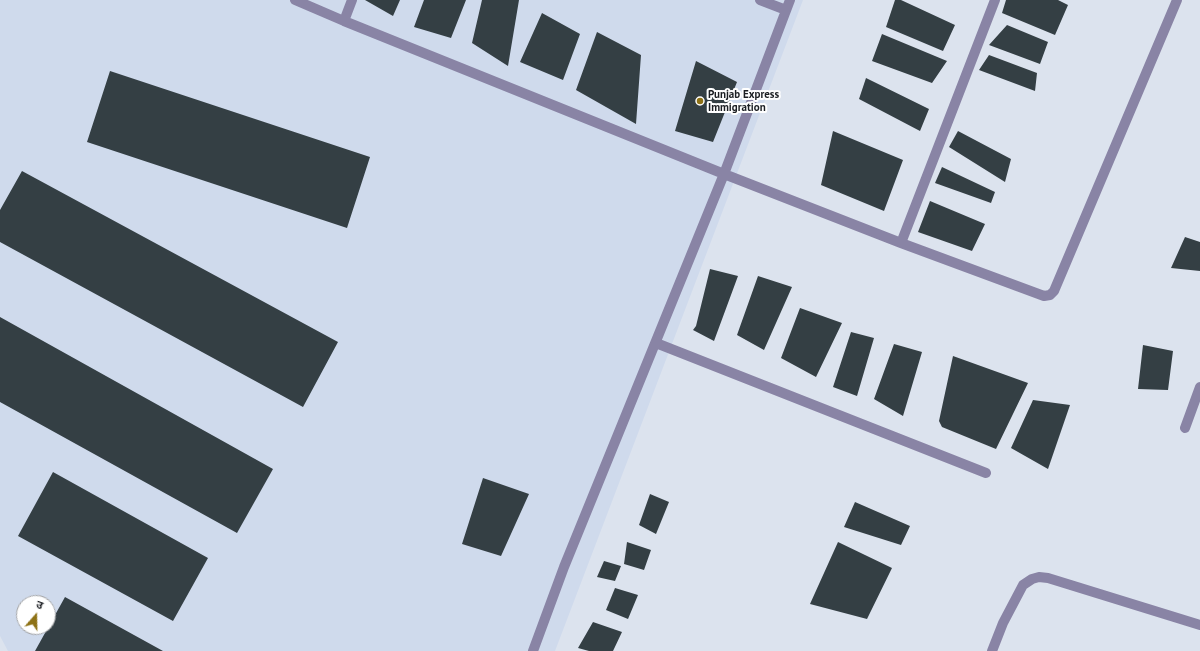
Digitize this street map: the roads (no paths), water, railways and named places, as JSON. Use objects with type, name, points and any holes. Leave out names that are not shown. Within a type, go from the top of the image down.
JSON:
[{"type":"street","points":[[295,0],[901,244],[1044,296],[1050,295],[1054,291],[1177,0]]},
{"type":"street","points":[[344,21],[352,0]]},
{"type":"street","points":[[760,0],[786,10]]},
{"type":"street","points":[[533,651],[564,567],[724,174],[790,0]]},
{"type":"street","points":[[901,244],[996,0]]},
{"type":"street","points":[[656,343],[986,473]]},
{"type":"street","points":[[1185,428],[1200,387]]},
{"type":"street","points":[[992,651],[1002,623],[1023,586],[1032,579],[1039,577],[1048,578],[1200,625]]},
{"type":"place","name":"Punjab Express Immigration","points":[[700,101]]}]
